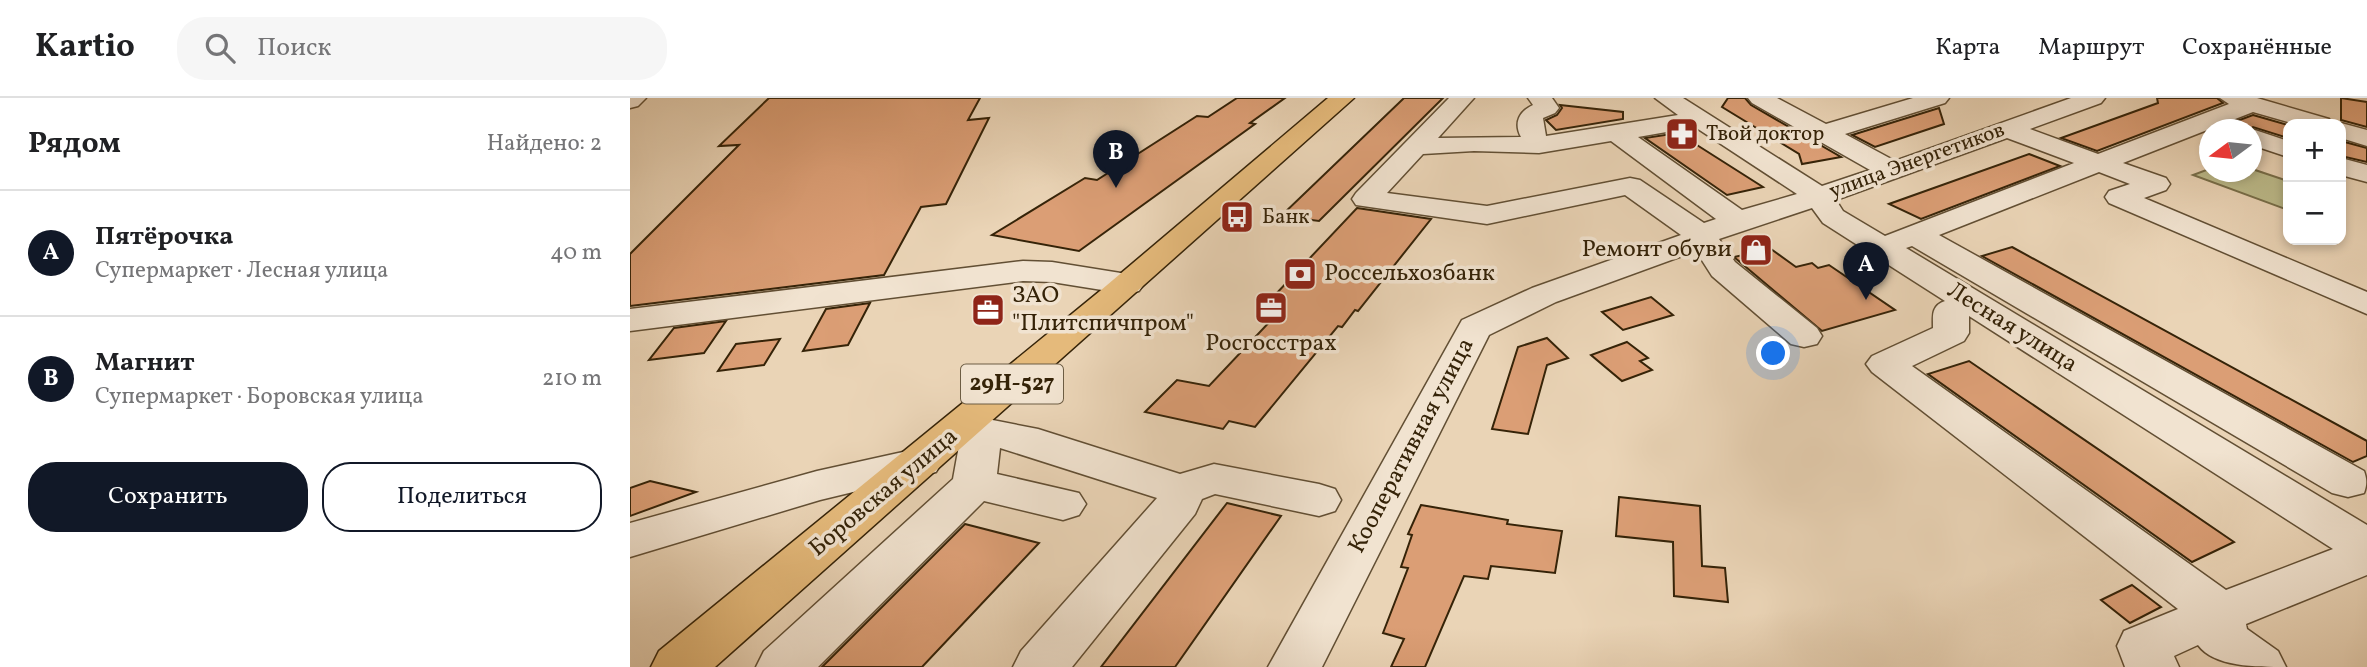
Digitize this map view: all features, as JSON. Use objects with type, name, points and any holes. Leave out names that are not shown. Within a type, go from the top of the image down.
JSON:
[{"type":"main road","name":"Боровская улица","points":[[678,667],[921,462],[973,428],[1127,284],[1342,98]]},
{"type":"street","points":[[1462,98],[1366,199],[1487,215],[1630,186],[1701,235],[1723,269],[1804,335]]},
{"type":"street","points":[[1539,145],[1531,132],[1531,115],[1547,108],[1540,98]]},
{"type":"street","points":[[1760,98],[1891,170]]},
{"type":"street","points":[[1823,133],[1937,98]]},
{"type":"street","name":"улица Энергетиков","points":[[1819,196],[2093,98]]},
{"type":"street","points":[[2224,119],[2241,101],[2303,119]]},
{"type":"street","points":[[1415,147],[1474,143],[1539,145],[1616,133],[1690,106]]},
{"type":"street","name":"Лесная улица","points":[[1690,106],[1819,196],[1833,217],[1898,241],[1972,304],[2367,547]]},
{"type":"street","points":[[2006,129],[2155,184],[2119,197],[2367,304]]},
{"type":"street","points":[[1898,241],[2099,163],[2199,132]]},
{"type":"street","points":[[2346,132],[2367,138]]},
{"type":"street","points":[[1616,133],[1737,220]]},
{"type":"street","points":[[2262,140],[2283,147]]},
{"type":"street","points":[[2346,168],[2367,174]]},
{"type":"street","name":"Кооперативная улица","points":[[1295,667],[1475,328],[1544,295],[1683,246],[1701,235],[1737,220],[1819,196]]},
{"type":"street","points":[[1898,241],[2358,477]]},
{"type":"street","points":[[630,320],[1023,271],[1052,272],[1127,284]]},
{"type":"street","points":[[1972,304],[1950,311],[1951,333],[1885,364],[2220,612]]},
{"type":"street","points":[[783,667],[975,484],[973,428],[1023,439],[1180,490],[1214,479],[1319,500]]},
{"type":"street","points":[[630,540],[817,486],[921,462]]},
{"type":"street","points":[[2304,508],[2358,477]]},
{"type":"street","points":[[975,484],[1063,504]]},
{"type":"street","points":[[1040,667],[1179,503],[1180,490]]},
{"type":"street","points":[[2152,667],[2143,646],[2220,612],[2367,555]]},
{"type":"street","points":[[2220,612],[2221,639],[2259,667]]},
{"type":"shaded area","points":[[2262,172],[2283,179],[2283,208],[2212,182],[2262,182]]},
{"type":"building","points":[[769,98],[980,98],[968,120],[989,118],[946,204],[921,207],[884,275],[630,306],[630,254],[739,145],[719,146]]},
{"type":"building","points":[[1237,98],[1285,98],[1250,123],[1255,124],[1079,251],[992,235],[1085,178],[1097,180],[1197,116],[1208,117]]},
{"type":"building","points":[[1404,98],[1443,98],[1319,221],[1281,216]]},
{"type":"building","points":[[1728,98],[1745,98],[1751,105],[1841,157],[1802,164],[1799,154],[1722,107]]},
{"type":"building","points":[[2157,98],[2217,98],[2223,103],[2097,151],[2061,138],[2158,103]]},
{"type":"building","points":[[2341,98],[2367,102],[2367,127],[2341,119]]},
{"type":"building","points":[[1560,105],[1623,112],[1623,119],[1556,130],[1546,120],[1557,115],[1562,108]]},
{"type":"building","points":[[1939,108],[1944,124],[1875,147],[1852,135]]},
{"type":"building","points":[[2253,115],[2283,124],[2283,136],[2262,130],[2262,119],[2242,119]]},
{"type":"building","points":[[1678,133],[1763,187],[1727,195],[1645,138]]},
{"type":"building","points":[[2346,142],[2367,148],[2367,162],[2346,157]]},
{"type":"building","points":[[2029,154],[2060,166],[1921,219],[1889,204]]},
{"type":"building","points":[[1357,208],[1431,219],[1358,311],[1355,310],[1342,327],[1338,326],[1255,427],[1229,421],[1223,429],[1145,412],[1177,380],[1209,386],[1276,315],[1259,312]]},
{"type":"building","points":[[2012,247],[2367,441],[2367,456],[2353,462],[1982,256]]},
{"type":"building","points":[[1771,249],[1796,267],[1812,263],[1818,268],[1829,265],[1895,310],[1822,331],[1734,257]]},
{"type":"building","points":[[1651,297],[1673,315],[1623,330],[1602,312]]},
{"type":"building","points":[[870,303],[848,345],[803,351],[826,309]]},
{"type":"building","points":[[726,321],[704,353],[649,360],[674,328]]},
{"type":"building","points":[[1547,338],[1568,358],[1547,365],[1528,434],[1492,429],[1518,347]]},
{"type":"building","points":[[780,339],[764,365],[718,371],[736,344]]},
{"type":"building","points":[[1627,342],[1648,358],[1640,361],[1652,370],[1622,381],[1591,355]]},
{"type":"building","points":[[1969,361],[2234,542],[2192,562],[1928,374]]},
{"type":"building","points":[[650,481],[696,492],[630,516],[630,488]]},
{"type":"building","points":[[1619,497],[1700,506],[1702,566],[1725,568],[1728,602],[1674,596],[1673,542],[1616,536]]},
{"type":"building","points":[[1227,503],[1281,516],[1175,667],[1101,667]]},
{"type":"building","points":[[1421,505],[1508,520],[1507,524],[1562,531],[1555,573],[1491,566],[1488,579],[1464,576],[1425,667],[1391,667],[1404,639],[1383,633],[1408,568],[1401,567],[1412,535],[1408,534]]},
{"type":"building","points":[[965,524],[1039,543],[922,667],[822,667]]},
{"type":"building","points":[[2132,585],[2161,607],[2130,623],[2101,600]]},
{"type":"place","name":"Твой доктор","points":[[1682,134]]},
{"type":"place","name":"Магнит","points":[[1116,188]]},
{"type":"place","name":"Банк","points":[[1237,217]]},
{"type":"place","name":"Ремонт обуви","points":[[1756,250]]},
{"type":"place","name":"Россельхозбанк","points":[[1300,274]]},
{"type":"place","name":"Пятёрочка","points":[[1866,300]]},
{"type":"place","name":"Росгосстрах","points":[[1271,308]]},
{"type":"place","name":"ЗАО \"Плитспичпром\"","points":[[988,310]]}]
